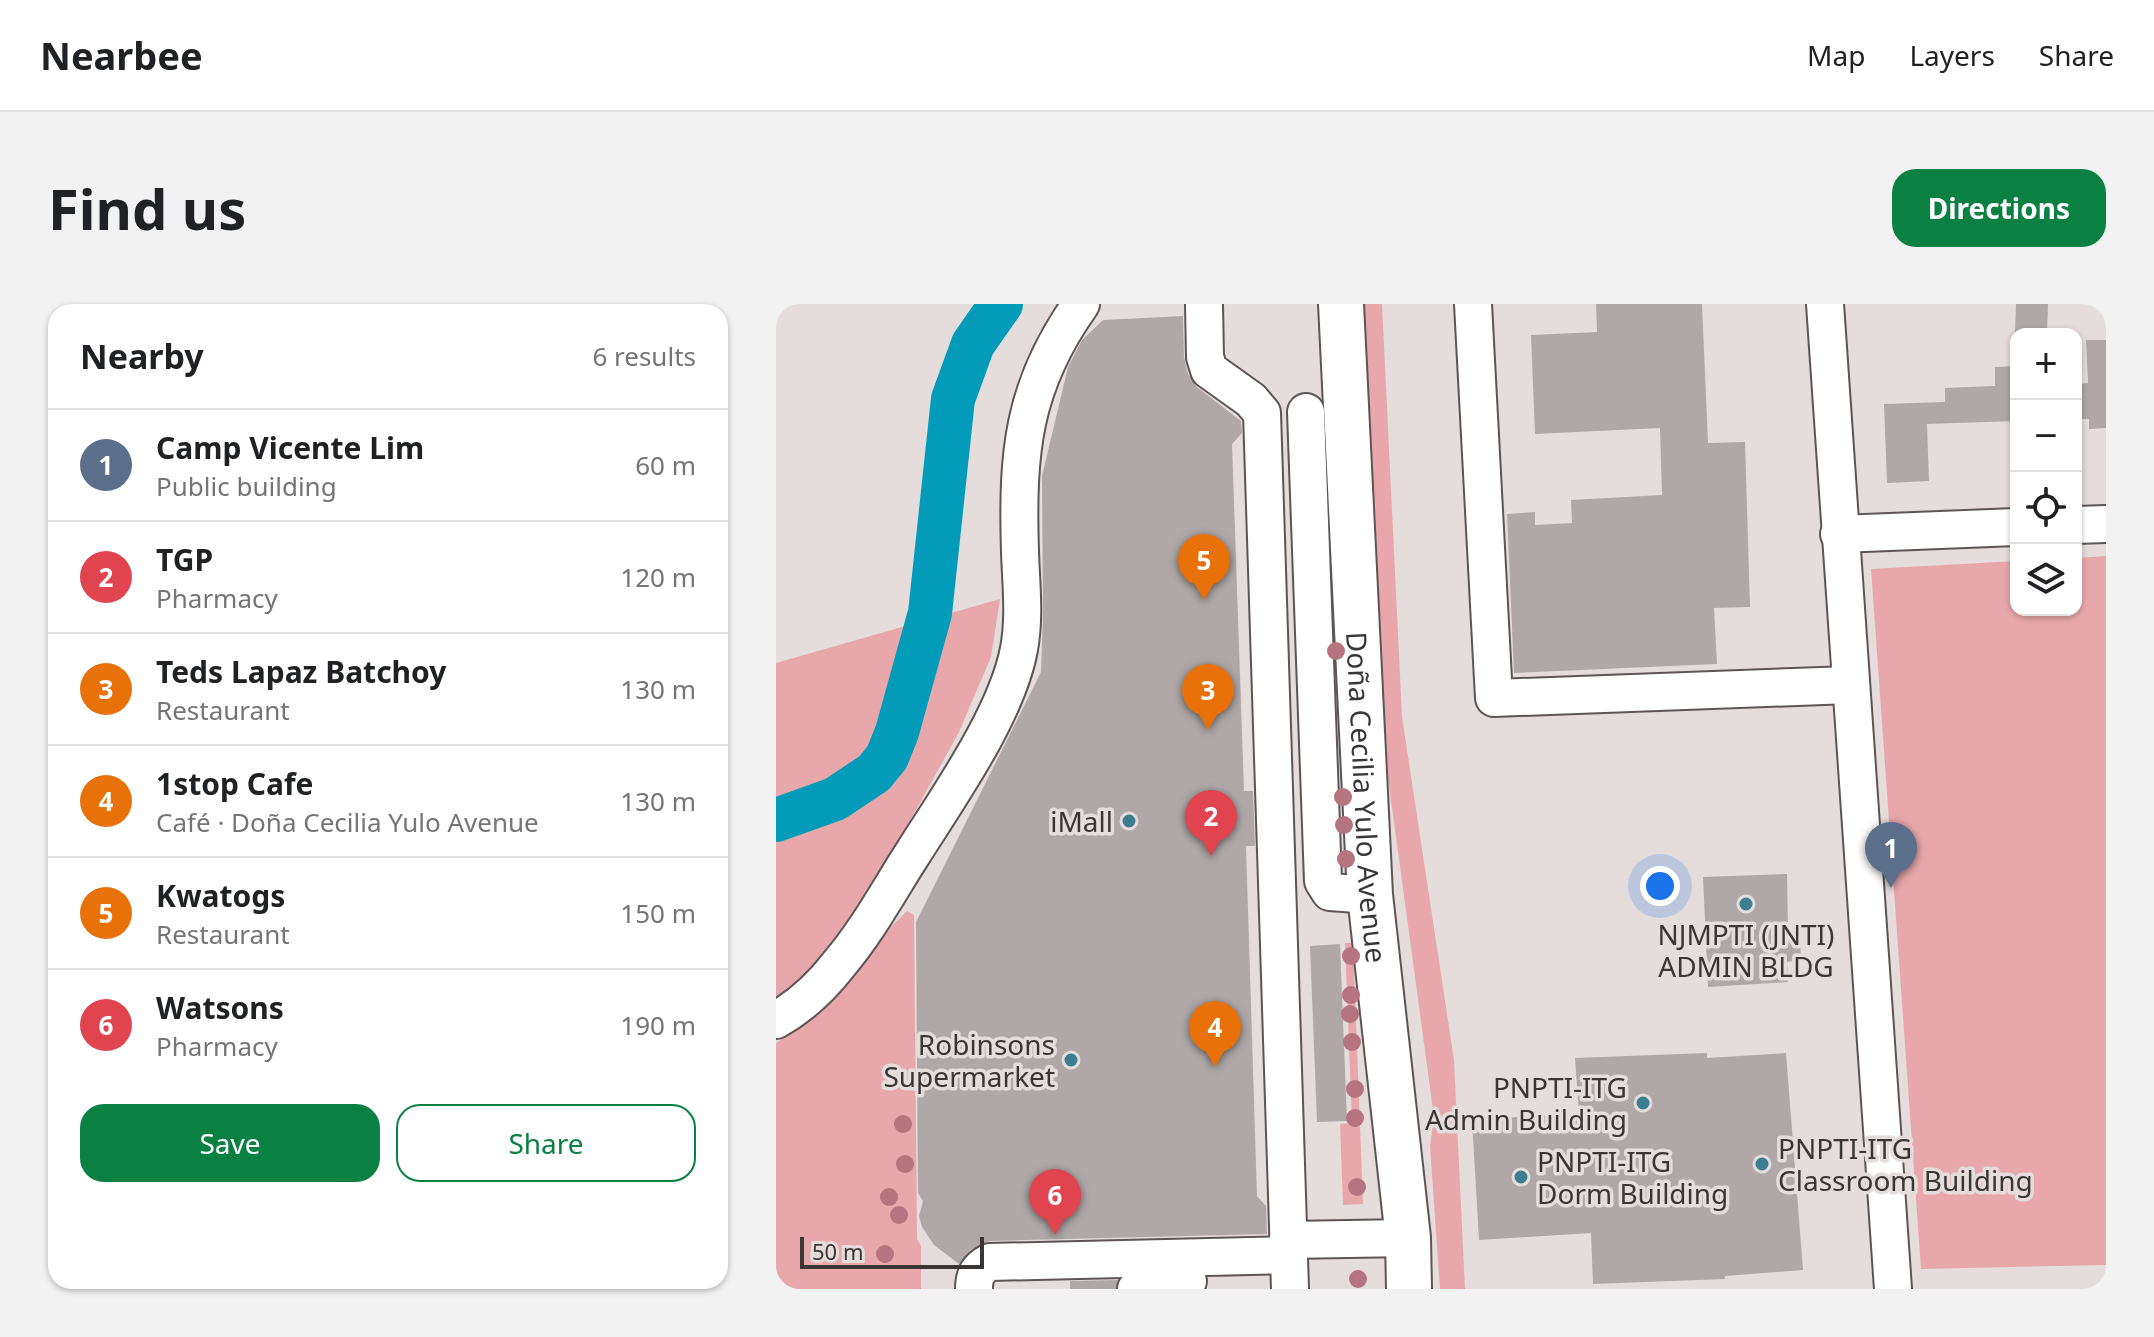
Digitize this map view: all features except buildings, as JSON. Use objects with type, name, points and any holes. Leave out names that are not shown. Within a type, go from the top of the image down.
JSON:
[{"type":"main road","name":"Doña Cecilia Yulo Avenue","points":[[1341,304],[1326,411],[1370,895],[1408,1238],[1409,1289]]},
{"type":"street","points":[[776,1020],[813,993],[857,942],[967,769],[1007,688],[1016,664],[1021,632],[1018,487],[1026,418],[1047,358],[1081,304]]},
{"type":"street","points":[[1204,304],[1205,357],[1209,370],[1251,400],[1262,413],[1289,1265]]},
{"type":"street","points":[[1473,304],[1494,698],[1850,685]]},
{"type":"street","points":[[1825,304],[1893,1289]]},
{"type":"street","points":[[1262,413],[1326,411]]},
{"type":"street","points":[[2082,525],[2106,524]]},
{"type":"street","points":[[1839,534],[2010,527]]},
{"type":"street","points":[[1136,1289],[1142,1283],[1198,1285],[1408,1238]]},
{"type":"street","points":[[974,1289],[976,1273],[981,1266],[990,1262],[1289,1265]]},
{"type":"shaded area","points":[[1360,304],[1382,304],[1402,717],[1454,1060],[1465,1289],[1440,1289],[1430,1146],[1434,1117],[1380,719]]},
{"type":"shaded area","points":[[2106,556],[2106,1265],[1921,1269],[1871,569],[2010,561],[2010,616],[2082,616],[2082,558]]},
{"type":"shaded area","points":[[1000,599],[991,657],[959,732],[874,886],[826,958],[776,1002],[776,663]]},
{"type":"shaded area","points":[[907,911],[914,915],[917,1239],[921,1246],[921,1289],[776,1289],[776,1043],[826,1006],[852,976],[874,943]]},
{"type":"shaded area","points":[[1345,943],[1353,943],[1363,1204],[1343,1205],[1340,1124],[1352,1123]]},
{"type":"waterway","points":[[776,820],[835,799],[874,773],[887,757],[897,732],[930,613],[953,399],[973,344],[1001,304]]},
{"type":"place","name":"Kwatogs","points":[[1204,600]]},
{"type":"place","name":"Teds Lapaz Batchoy","points":[[1208,730]]},
{"type":"place","name":"iMall","points":[[1129,821]]},
{"type":"place","name":"TGP","points":[[1211,856]]},
{"type":"place","name":"Camp Vicente Lim","points":[[1891,888]]},
{"type":"place","name":"NJMPTI (JNTI) ADMIN BLDG","points":[[1746,904]]},
{"type":"place","name":"Robinsons Supermarket","points":[[1071,1060]]},
{"type":"place","name":"1stop Cafe","points":[[1215,1067]]},
{"type":"place","name":"PNPTI-ITG Admin Building","points":[[1643,1103]]},
{"type":"place","name":"PNPTI-ITG Classroom Building","points":[[1762,1164]]},
{"type":"place","name":"PNPTI-ITG Dorm Building","points":[[1521,1177]]},
{"type":"place","name":"Watsons","points":[[1055,1235]]}]
